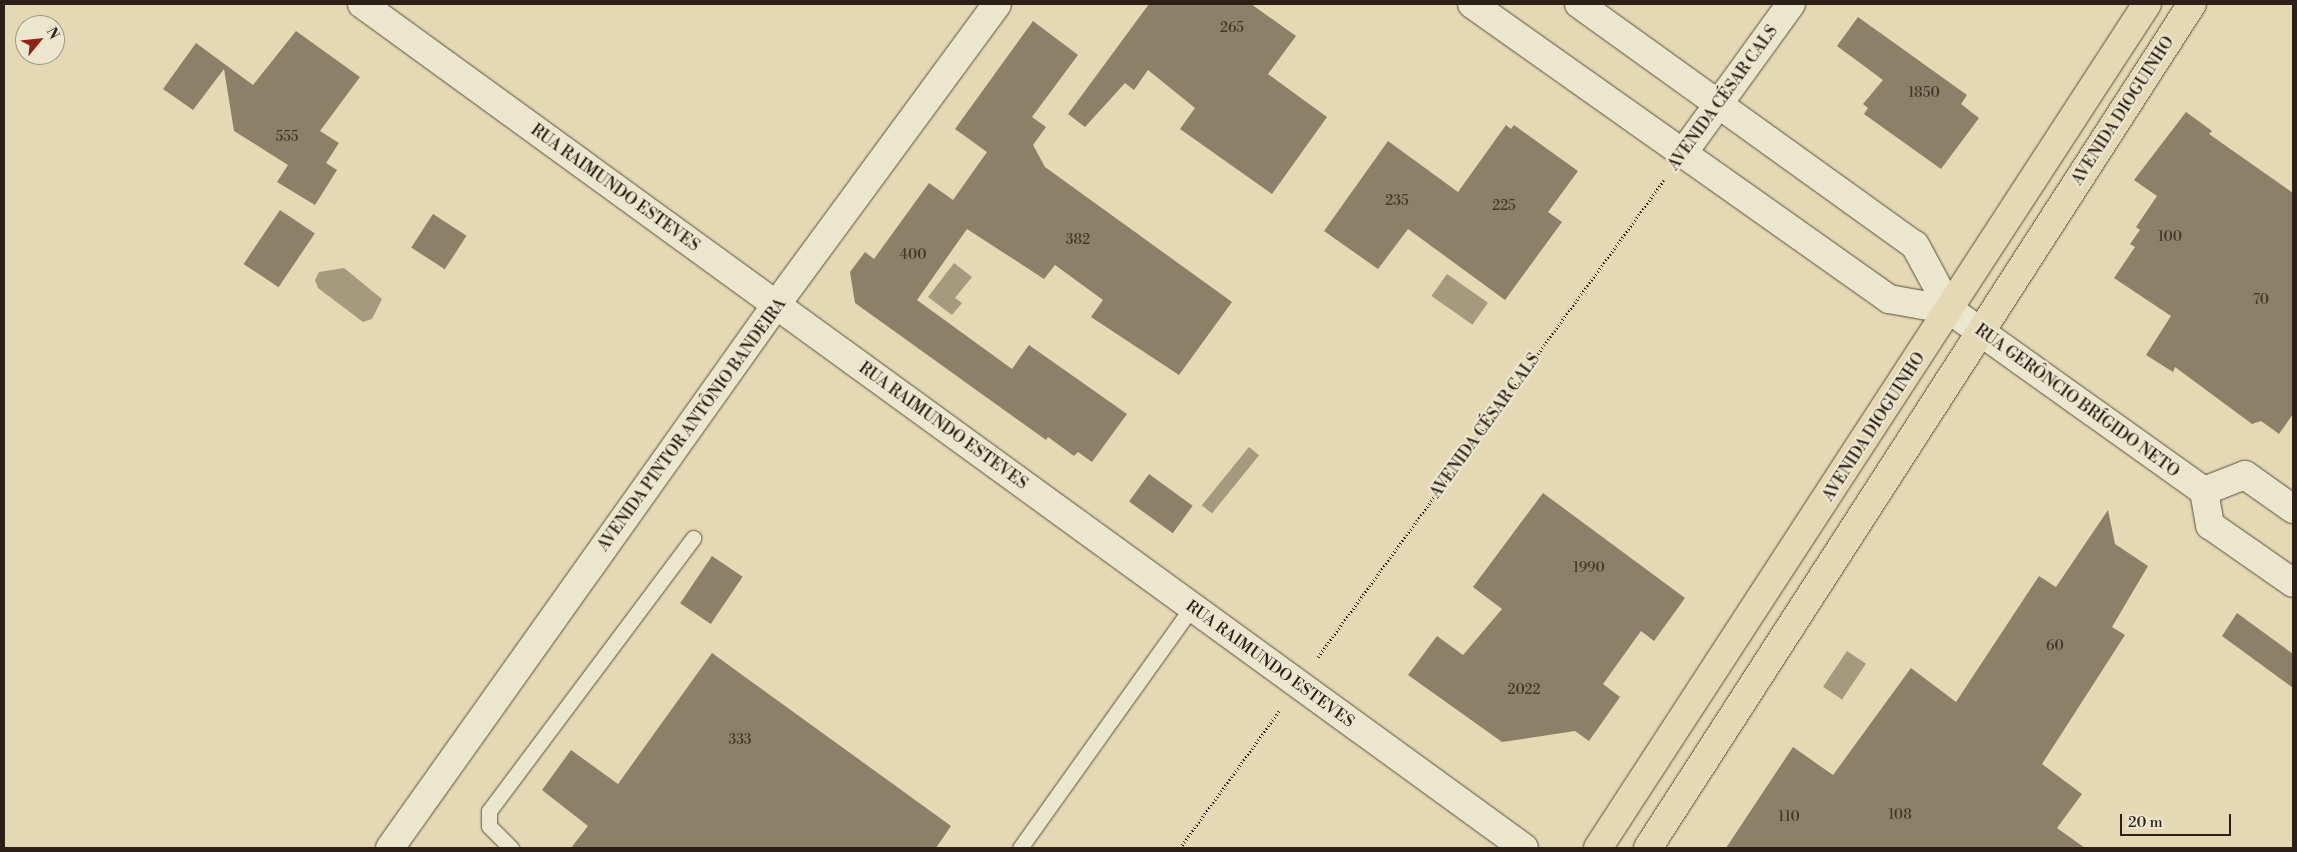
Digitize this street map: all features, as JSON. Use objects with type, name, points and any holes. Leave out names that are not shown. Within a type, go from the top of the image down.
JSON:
[{"type":"main road","name":"AVENIDA DIOGUINHO","points":[[1598,848],[2148,4]]},
{"type":"main road","name":"AVENIDA DIOGUINHO","points":[[1648,848],[2192,4]]},
{"type":"street","name":"RUA RAIMUNDO ESTEVES","points":[[362,4],[1524,848]]},
{"type":"street","name":"AVENIDA PINTOR ANTÔNIO BANDEIRA","points":[[390,848],[776,306],[997,4]]},
{"type":"street","name":"RUA GERÔNCIO BRÍGIDO NETO","points":[[1472,4],[1889,299],[1950,310],[2204,491]]},
{"type":"street","name":"RUA GERÔNCIO BRÍGIDO NETO","points":[[1579,4],[1915,245],[1950,310]]},
{"type":"street","name":"AVENIDA CÉSAR CALS","points":[[1683,153],[1791,4]]},
{"type":"street","points":[[2293,509],[2245,475],[2204,491],[2210,525],[2293,583]]},
{"type":"lane","points":[[511,848],[489,826],[489,811],[693,538]]},
{"type":"lane","points":[[1020,848],[1192,607]]},
{"type":"path","name":"AVENIDA CÉSAR CALS","points":[[1180,848],[1683,153]]},
{"type":"shaded area","points":[[954,263],[972,277],[955,298],[962,303],[952,315],[928,297]]},
{"type":"shaded area","points":[[344,268],[382,299],[372,319],[363,322],[318,288],[315,280],[319,272]]},
{"type":"shaded area","points":[[1447,274],[1488,303],[1472,325],[1432,296]]},
{"type":"shaded area","points":[[1249,447],[1259,455],[1212,513],[1202,505]]},
{"type":"shaded area","points":[[1847,651],[1866,664],[1842,700],[1823,687]]},
{"type":"building","points":[[1149,4],[1251,4],[1296,36],[1268,74],[1327,117],[1272,194],[1180,129],[1195,108],[1148,70],[1134,90],[1125,83],[1085,127],[1068,114]]},
{"type":"building","points":[[1858,17],[1967,95],[1961,104],[1979,118],[1941,169],[1864,114],[1868,108],[1863,104],[1883,80],[1837,46]]},
{"type":"building","points":[[1033,21],[1078,55],[1032,117],[1046,127],[1033,145],[1045,167],[1232,302],[1179,375],[1091,317],[1103,300],[1055,265],[1044,279],[967,229],[917,300],[1012,369],[1029,345],[1127,414],[1092,462],[1078,452],[1074,456],[1048,437],[1046,440],[855,303],[850,272],[865,252],[874,259],[929,183],[953,200],[987,152],[955,129]]},
{"type":"building","points":[[296,31],[360,77],[320,131],[339,143],[326,163],[337,170],[315,205],[277,182],[288,165],[234,131],[224,69],[193,110],[163,89],[196,43],[253,85]]},
{"type":"building","points":[[2186,112],[2212,131],[2209,134],[2293,193],[2293,414],[2279,434],[2261,421],[2252,424],[2175,367],[2173,372],[2146,355],[2171,316],[2114,278],[2135,247],[2130,244],[2140,230],[2136,227],[2157,196],[2134,180]]},
{"type":"building","points":[[1506,125],[1511,129],[1514,125],[1578,171],[1548,212],[1562,222],[1505,300],[1408,229],[1378,269],[1324,231],[1388,141],[1458,192]]},
{"type":"building","points":[[280,210],[315,233],[278,287],[244,264]]},
{"type":"building","points":[[433,214],[467,236],[445,269],[411,248]]},
{"type":"building","points":[[1149,474],[1193,506],[1173,533],[1129,502]]},
{"type":"building","points":[[1543,493],[1685,598],[1654,641],[1641,631],[1603,684],[1620,697],[1589,741],[1575,731],[1502,742],[1408,675],[1437,636],[1463,655],[1502,609],[1473,587]]},
{"type":"building","points":[[2108,510],[2115,544],[2148,566],[2112,627],[2125,635],[2042,764],[2082,794],[2057,828],[2085,848],[1726,848],[1793,747],[1833,775],[1911,668],[1956,702],[2039,576],[2056,587]]},
{"type":"building","points":[[712,556],[743,577],[711,624],[680,603]]},
{"type":"building","points":[[2237,613],[2293,654],[2293,688],[2222,636]]},
{"type":"building","points":[[712,653],[951,826],[936,848],[571,848],[588,826],[542,790],[571,750],[618,784]]}]
